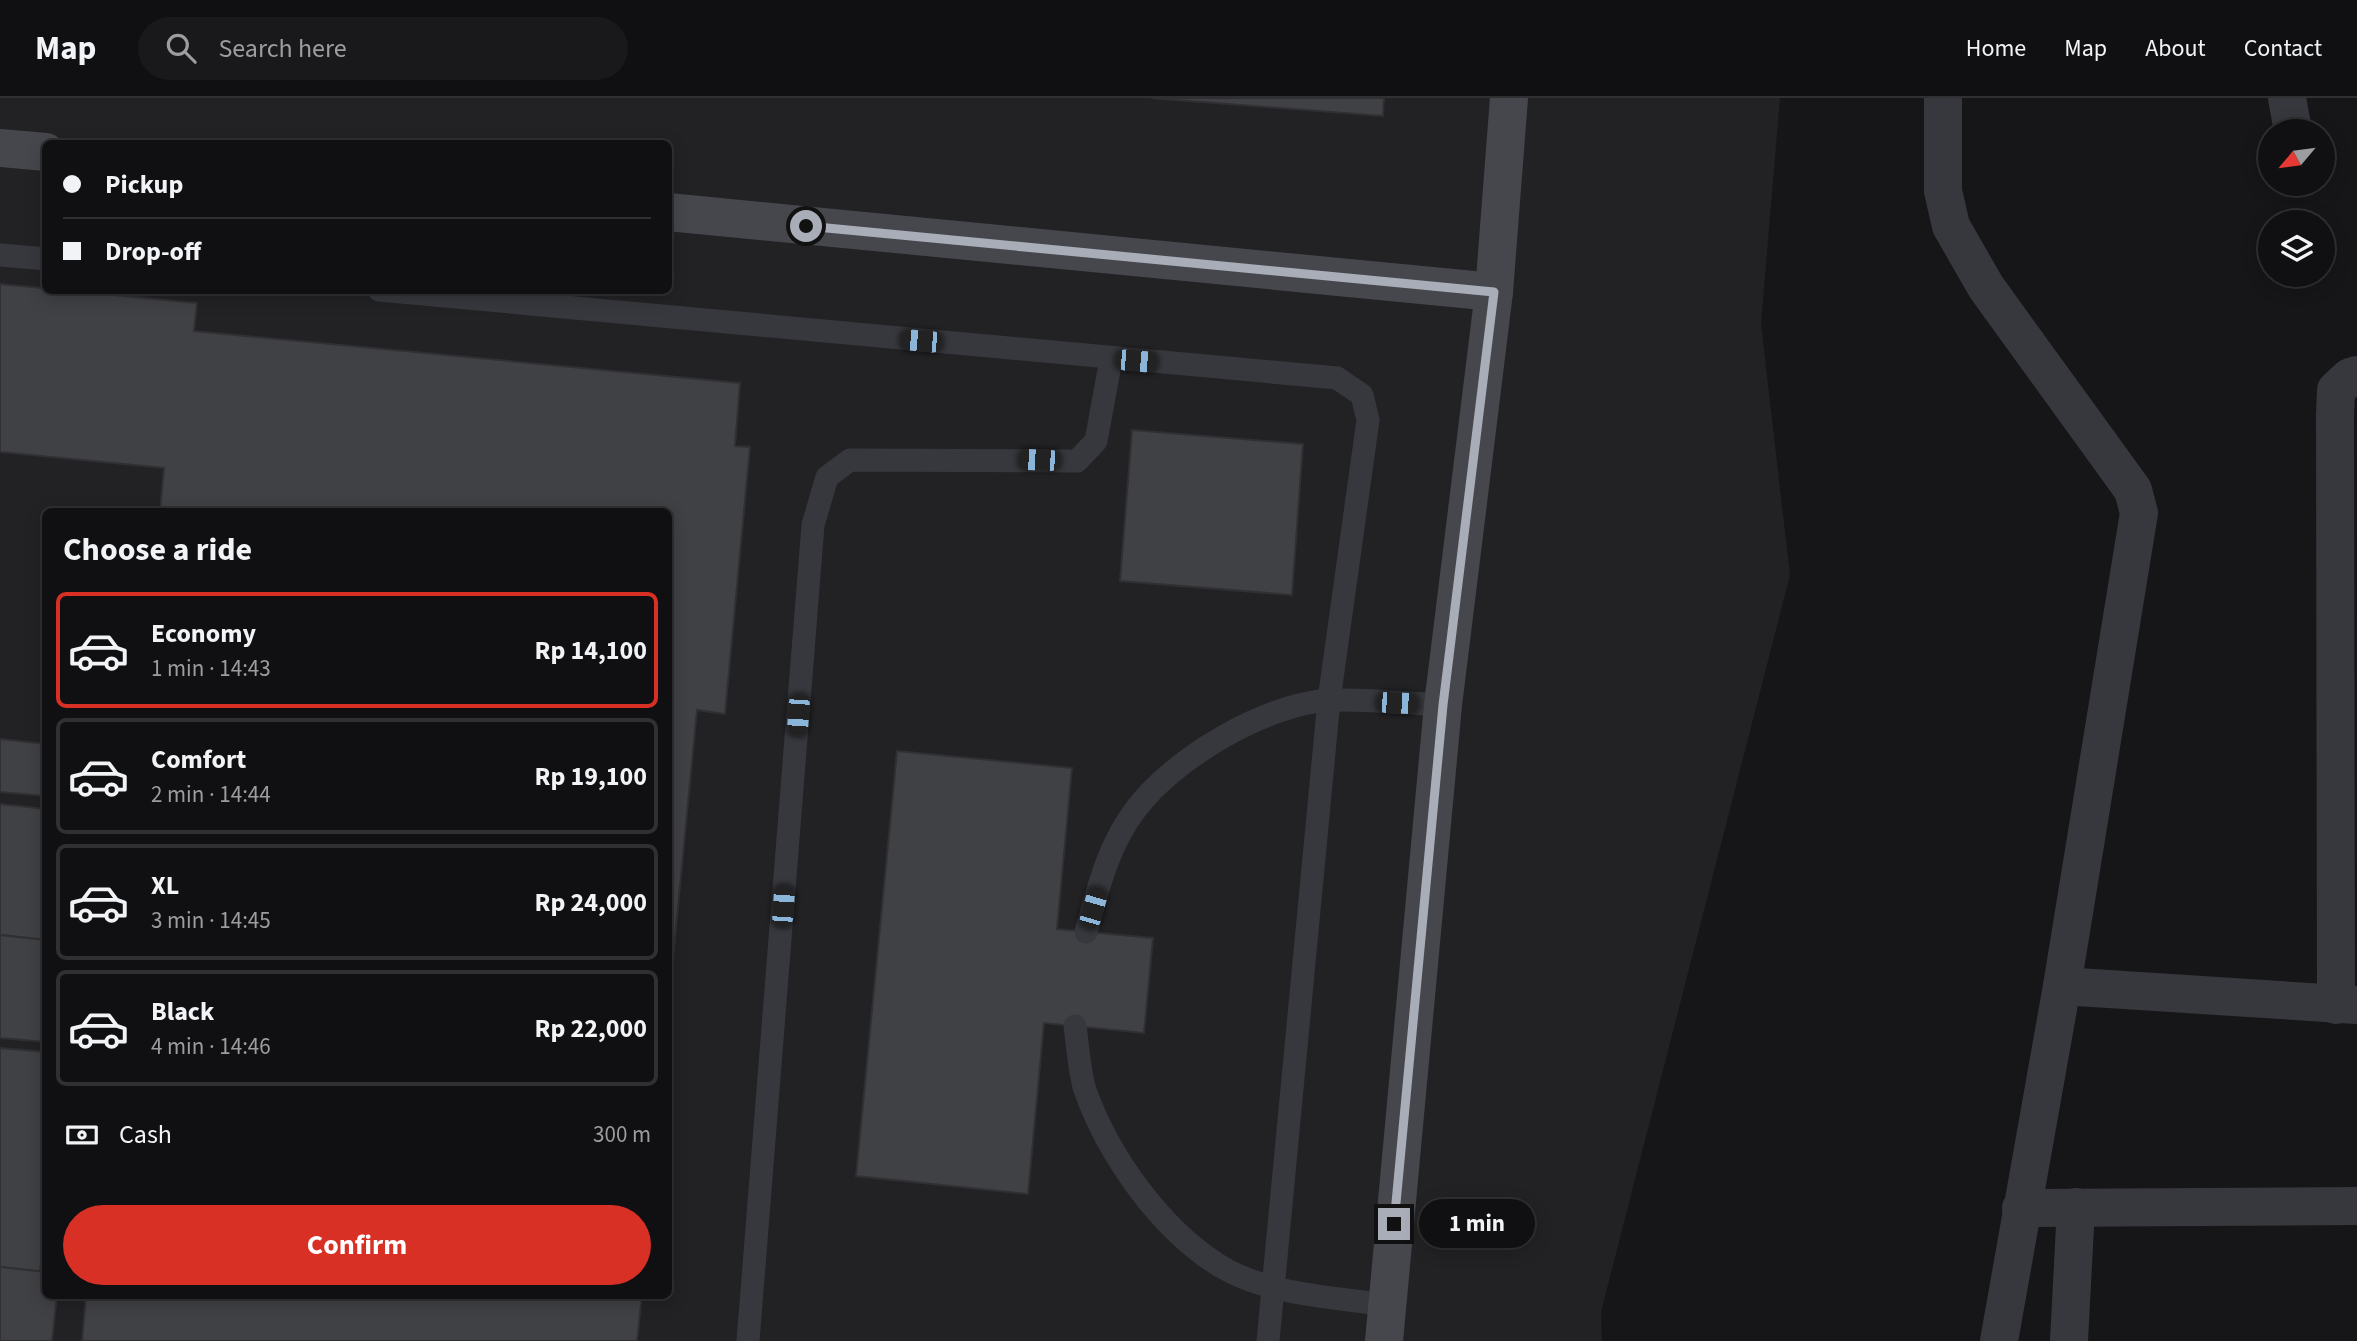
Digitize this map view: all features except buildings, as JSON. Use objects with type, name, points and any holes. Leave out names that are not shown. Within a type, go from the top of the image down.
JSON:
[{"type":"street","points":[[1385,1323],[1443,705],[1494,292],[1509,98]]},
{"type":"street","points":[[1942,98],[1943,191],[1951,226],[1986,287],[2133,490],[2139,513],[2062,986],[1999,1341]]},
{"type":"street","points":[[2287,98],[2291,119]]},
{"type":"street","points":[[0,148],[42,152]]},
{"type":"street","points":[[672,212],[1494,292]]},
{"type":"street","points":[[2062,986],[2347,1005],[2335,415],[2336,390],[2350,377],[2357,375]]},
{"type":"street","points":[[2021,1208],[2357,1206]]},
{"type":"street","points":[[2069,1341],[2076,1207]]},
{"type":"lane","points":[[0,255],[42,259]]},
{"type":"lane","points":[[421,294],[1336,378],[1362,395],[1368,420],[1329,700],[1268,1341]]},
{"type":"lane","points":[[748,1341],[813,525],[827,477],[850,460],[1077,461],[1096,441],[1111,359]]},
{"type":"lane","points":[[1086,932],[1106,861],[1136,809],[1177,770],[1222,738],[1274,710],[1329,700],[1443,705]]},
{"type":"lane","points":[[1075,1026],[1084,1087],[1105,1138],[1136,1185],[1175,1228],[1221,1266],[1273,1287],[1385,1323]]},
{"type":"shaded area","points":[[0,98],[1780,98],[1761,324],[1790,575],[1601,1312],[1602,1341],[0,1341]]},
{"type":"route","points":[[806,226],[1494,292],[1443,705],[1394,1224]]}]
